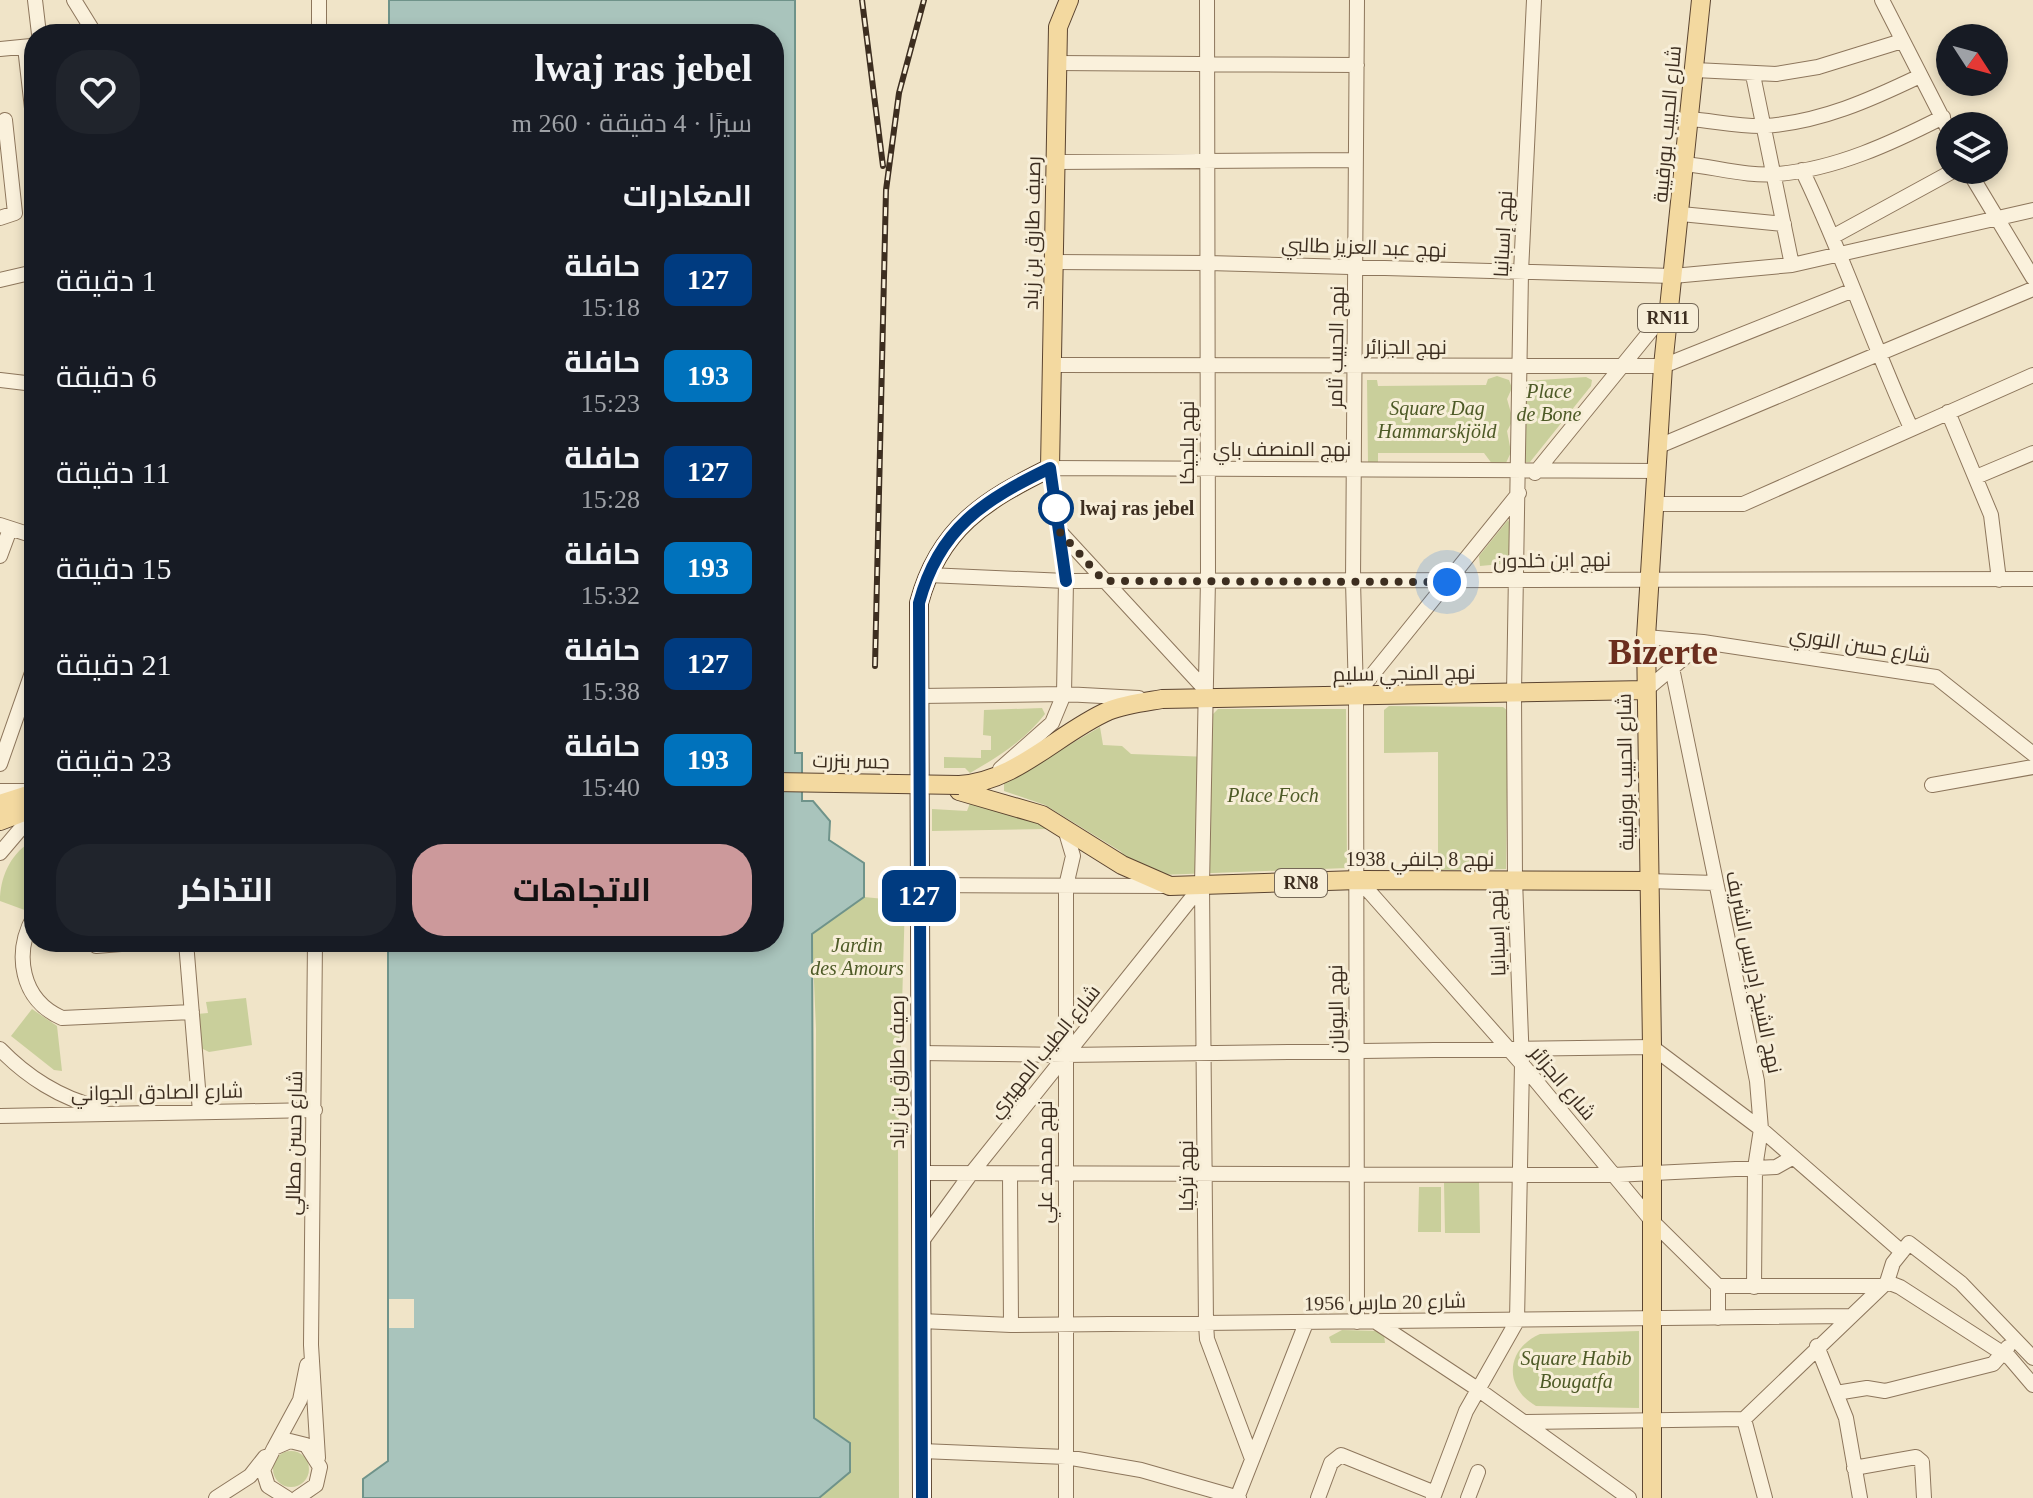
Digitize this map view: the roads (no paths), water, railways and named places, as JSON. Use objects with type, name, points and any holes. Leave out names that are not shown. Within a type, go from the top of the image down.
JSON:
[{"type":"main road","name":"رصيف طارق بن زياد","points":[[922,1498],[919,603],[928,575],[946,542],[971,514],[991,499],[1050,468],[1058,27],[1069,0]]},
{"type":"main road","name":"شارع الحبيب بورقيبة","points":[[1652,1498],[1652,1047],[1646,637],[1663,366],[1701,0]]},
{"type":"main road","name":"نهج المنجي سليم","points":[[971,786],[1041,753],[1108,711],[1203,692],[1356,695],[1646,690]]},
{"type":"main road","name":"جسر بنزرت","points":[[784,782],[971,786]]},
{"type":"main road","name":"نهج 8 جانفي 1938","points":[[971,786],[1027,808],[1122,865],[1170,886],[1356,880],[1648,881]]},
{"type":"main road","name":"جسر بنزرت","points":[[784,788],[971,786]]},
{"type":"main road","points":[[0,804],[24,796]]},
{"type":"main road","points":[[0,821],[24,814]]},
{"type":"street","points":[[35,0],[38,24]]},
{"type":"street","points":[[74,0],[89,24]]},
{"type":"street","points":[[319,0],[319,24]]},
{"type":"street","name":"نهج بلجيكا","points":[[1202,885],[1203,692],[1208,579],[1207,0]]},
{"type":"street","name":"نهج الحبيب ثامر","points":[[1356,695],[1353,581],[1357,0]]},
{"type":"street","name":"نهج إسبانيا","points":[[1514,1049],[1518,367],[1534,0]]},
{"type":"street","points":[[1882,0],[1940,112]]},
{"type":"street","points":[[1695,70],[1753,75],[1818,67],[1902,41]]},
{"type":"street","points":[[0,49],[24,47]]},
{"type":"street","points":[[1057,63],[1357,65]]},
{"type":"street","points":[[1753,75],[1792,265]]},
{"type":"street","points":[[1690,119],[1764,126],[1848,110],[1920,76]]},
{"type":"street","points":[[0,218],[13,216],[15,211],[2,121],[24,118]]},
{"type":"street","points":[[1685,164],[1775,174],[1802,170],[1887,145],[1936,120]]},
{"type":"street","points":[[1056,162],[1356,160]]},
{"type":"street","points":[[1802,170],[1834,236],[1851,291],[1911,428]]},
{"type":"street","points":[[1834,236],[1936,180]]},
{"type":"street","points":[[1976,184],[2033,278]]},
{"type":"street","name":"نهج عبد العزيز طالبي","points":[[1054,262],[1357,266],[1673,276],[1792,265],[2033,210]]},
{"type":"street","points":[[1681,214],[1784,224]]},
{"type":"street","points":[[0,280],[24,274]]},
{"type":"street","points":[[1659,446],[2033,289]]},
{"type":"street","points":[[1663,366],[1851,291]]},
{"type":"street","points":[[1356,695],[1670,307]]},
{"type":"street","name":"نهج الجزائر","points":[[1052,365],[1663,366]]},
{"type":"street","points":[[1654,504],[1743,504],[2033,375]]},
{"type":"street","points":[[0,380],[24,383]]},
{"type":"street","points":[[1948,412],[1991,515],[1999,580]]},
{"type":"street","points":[[1976,477],[2033,453]]},
{"type":"street","name":"نهج المنصف باي","points":[[1050,468],[1657,471]]},
{"type":"street","name":"رصيف طارق بن زياد","points":[[1050,468],[1066,581]]},
{"type":"street","points":[[0,556],[5,527]]},
{"type":"street","points":[[1059,531],[1203,692]]},
{"type":"street","name":"نهج ابن خلدون","points":[[928,575],[1066,581],[2033,579]]},
{"type":"street","points":[[971,786],[1052,723],[1064,694],[1066,581]]},
{"type":"street","name":"شارع حسن النوري","points":[[1646,637],[1703,642],[1936,677],[1964,695],[2033,754]]},
{"type":"street","points":[[1646,690],[1703,642]]},
{"type":"street","name":"نهج الشيخ إدريس الشريف","points":[[1672,668],[1757,1081],[1761,1129],[1755,1168],[1754,1287]]},
{"type":"street","name":"نهج المنجي سليم","points":[[919,696],[1064,694],[1162,699]]},
{"type":"street","name":"نهج اليونان","points":[[1356,695],[1357,1322]]},
{"type":"street","points":[[0,764],[24,696]]},
{"type":"street","points":[[1932,785],[2033,767]]},
{"type":"street","points":[[0,791],[24,792]]},
{"type":"street","points":[[0,853],[24,821]]},
{"type":"street","name":"نهج محمد علي","points":[[1065,829],[1073,856],[1066,886],[1066,1498]]},
{"type":"street","name":"شارع الجزائر","points":[[1356,880],[1514,1049],[1522,1064],[1651,1220],[1718,1286]]},
{"type":"street","points":[[1648,881],[1715,883]]},
{"type":"street","points":[[919,885],[1170,886]]},
{"type":"street","name":"نهج تركيا","points":[[1202,885],[1207,1339],[1252,1459]]},
{"type":"street","name":"شارع الطيب المهيري","points":[[920,1245],[934,1221],[970,1175],[1202,885]]},
{"type":"street","points":[[24,943],[24,973],[32,996],[46,1011],[62,1018],[192,1012]]},
{"type":"street","points":[[187,952],[200,1112]]},
{"type":"street","name":"شارع حسن مطالي","points":[[311,1345],[315,952]]},
{"type":"street","points":[[919,1053],[1066,1055],[1652,1047],[1761,1129],[1792,1158],[1906,1248],[1961,1283],[2033,1358]]},
{"type":"street","points":[[0,1049],[32,1077],[60,1093],[81,1103],[117,1112]]},
{"type":"street","points":[[1318,1498],[1331,1463],[1341,1455],[1434,1496],[1466,1411],[1517,1321],[1522,1064]]},
{"type":"street","name":"شارع الصادق الجواني","points":[[0,1116],[315,1110]]},
{"type":"street","points":[[920,1173],[1522,1172],[1614,1175],[1776,1167],[1792,1158]]},
{"type":"street","points":[[1010,1175],[1011,1325]]},
{"type":"street","points":[[1526,1422],[1744,1419],[1884,1284],[1893,1263],[1906,1248]]},
{"type":"street","points":[[1718,1318],[1718,1286],[1884,1284],[1900,1287],[2003,1353],[2033,1385]]},
{"type":"street","name":"شارع 20 مارس 1956","points":[[921,1321],[1065,1325],[1850,1316]]},
{"type":"street","points":[[1375,1322],[1526,1422],[1629,1498]]},
{"type":"street","points":[[922,1451],[1066,1457],[1141,1470],[1238,1498],[1306,1323]]},
{"type":"street","points":[[1836,1393],[1867,1388],[1885,1391],[1993,1364],[2016,1337]]},
{"type":"street","points":[[216,1498],[250,1476],[271,1451],[300,1400],[311,1345]]},
{"type":"street","points":[[297,1498],[316,1492],[320,1477],[311,1345]]},
{"type":"street","points":[[1817,1346],[1846,1418],[1860,1498]]},
{"type":"street","points":[[1744,1419],[1765,1498]]},
{"type":"street","points":[[271,1451],[298,1442],[318,1458]]},
{"type":"street","points":[[271,1451],[264,1478],[279,1498]]},
{"type":"street","points":[[1854,1468],[1916,1457],[1922,1462],[1924,1498]]},
{"type":"street","points":[[1468,1498],[1478,1472]]},
{"type":"water","points":[[389,0],[795,0],[795,753],[802,753],[802,801],[813,801],[830,821],[829,840],[864,863],[864,897],[812,934],[814,1418],[850,1443],[850,1472],[819,1498],[363,1498],[363,1479],[388,1461],[388,952],[784,952],[784,24],[389,24]]},
{"type":"railway","points":[[862,0],[883,166]]},
{"type":"railway","points":[[875,666],[886,190],[899,93],[924,0]]},
{"type":"place","name":"lwaj ras jebel","points":[[1056,508]]},
{"type":"district","name":"Bizerte","points":[[1663,652]]},
{"type":"park label","name":"Place de Bone","points":[[1549,402]]},
{"type":"park label","name":"Square Dag Hammarskjöld","points":[[1437,420]]},
{"type":"park label","name":"Place Foch","points":[[1273,795]]},
{"type":"park label","name":"Jardin des Amours","points":[[857,956]]},
{"type":"park label","name":"Square Habib Bougatfa","points":[[1576,1370]]}]
